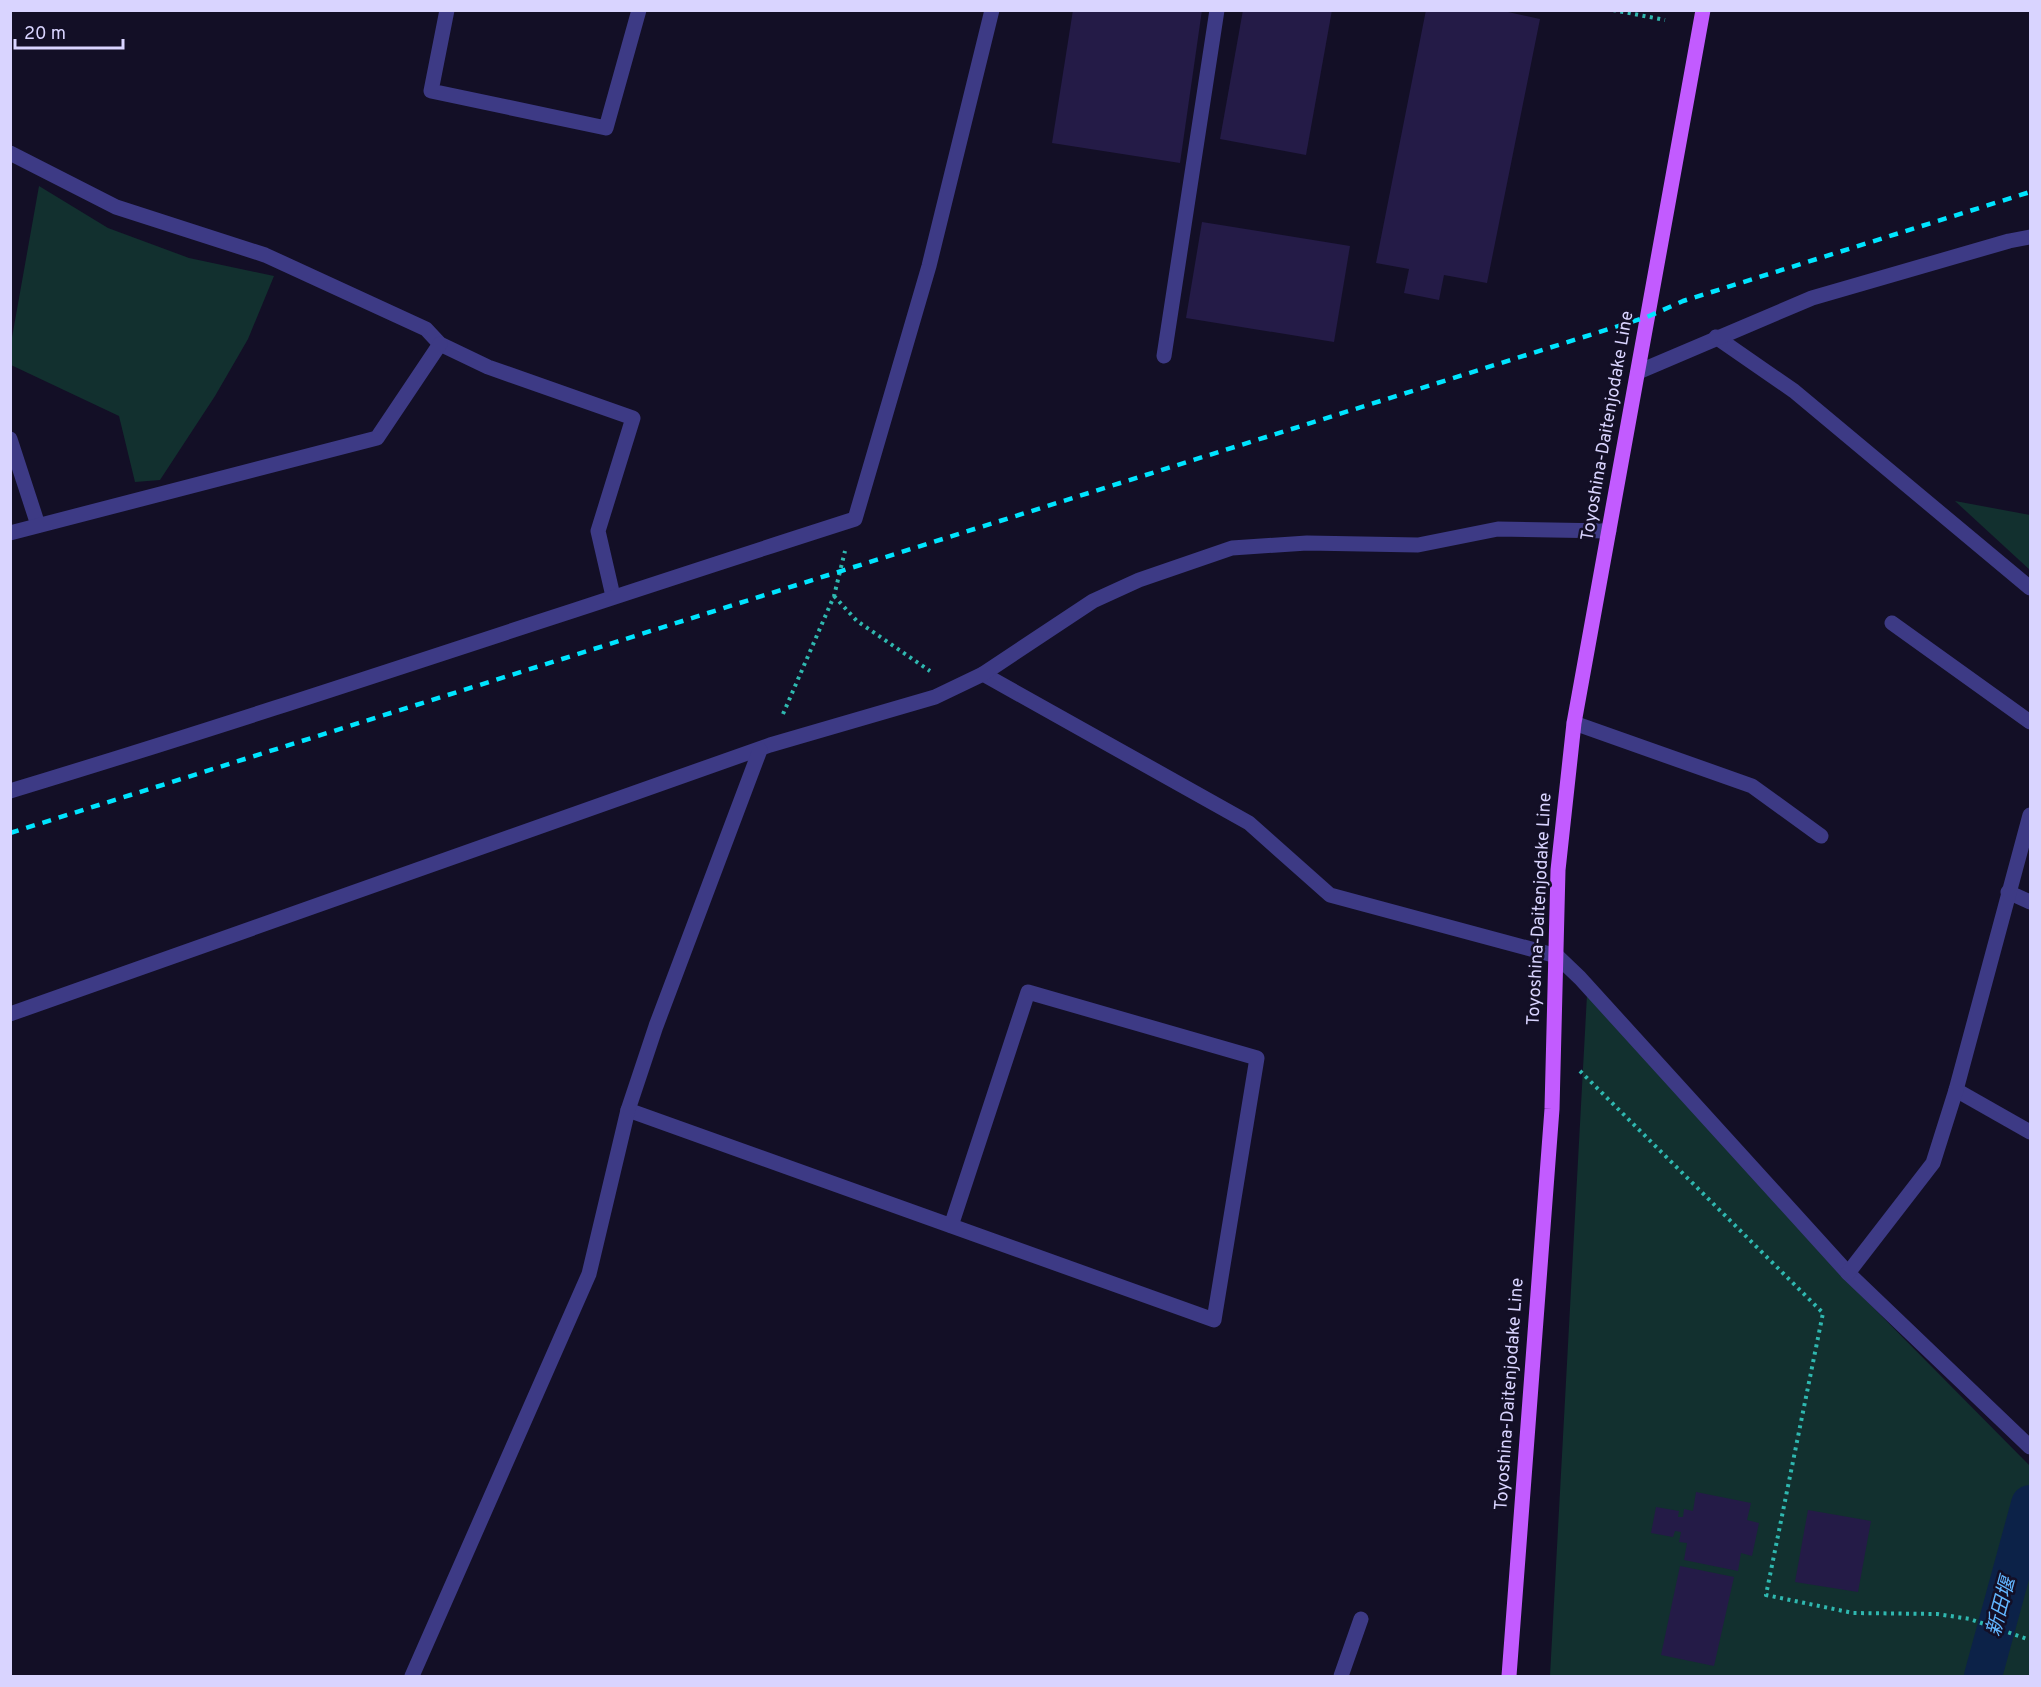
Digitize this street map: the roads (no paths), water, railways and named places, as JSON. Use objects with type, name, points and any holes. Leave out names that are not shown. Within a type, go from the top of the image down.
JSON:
[{"type":"main road","name":"Toyoshina-Daitenjodake Line","points":[[1509,1677],[1551,1109],[1558,870],[1574,723],[1703,10]]},
{"type":"street","points":[[447,10],[430,91],[606,128],[639,10]]},
{"type":"street","points":[[10,791],[228,725],[613,596],[855,519],[929,266],[992,10]]},
{"type":"street","points":[[1164,356],[1217,10]]},
{"type":"street","points":[[10,153],[116,207],[276,260],[426,329],[440,344],[488,367],[633,418],[598,531],[613,596]]},
{"type":"street","points":[[1638,372],[1812,298],[2009,241],[2031,237]]},
{"type":"street","points":[[1716,337],[1794,391],[2031,588]]},
{"type":"street","points":[[10,533],[377,438],[440,344]]},
{"type":"street","points":[[10,439],[38,525]]},
{"type":"street","points":[[10,1014],[765,748],[935,697],[983,674],[1093,601],[1139,580],[1232,548],[1307,543],[1418,545],[1498,529],[1609,531]]},
{"type":"street","points":[[1892,623],[2031,722]]},
{"type":"street","points":[[983,674],[1249,823],[1330,895],[1557,956],[1581,978],[1848,1273],[2031,1447]]},
{"type":"street","points":[[1574,723],[1752,786],[1821,836]]},
{"type":"street","points":[[412,1677],[588,1274],[628,1110],[656,1026],[765,748]]},
{"type":"street","points":[[1848,1273],[1933,1163],[1956,1090],[2008,892],[2031,815]]},
{"type":"street","points":[[2008,892],[2031,902]]},
{"type":"street","points":[[628,1110],[951,1226],[1214,1320],[1257,1058],[1028,992],[951,1226]]},
{"type":"street","points":[[1956,1090],[2031,1132]]},
{"type":"street","points":[[1341,1677],[1361,1619]]},
{"type":"waterway","name":"新田堰","points":[[1983,1676],[2030,1504]]},
{"type":"railway","points":[[10,833],[1647,317],[1683,301],[2030,192]]}]
